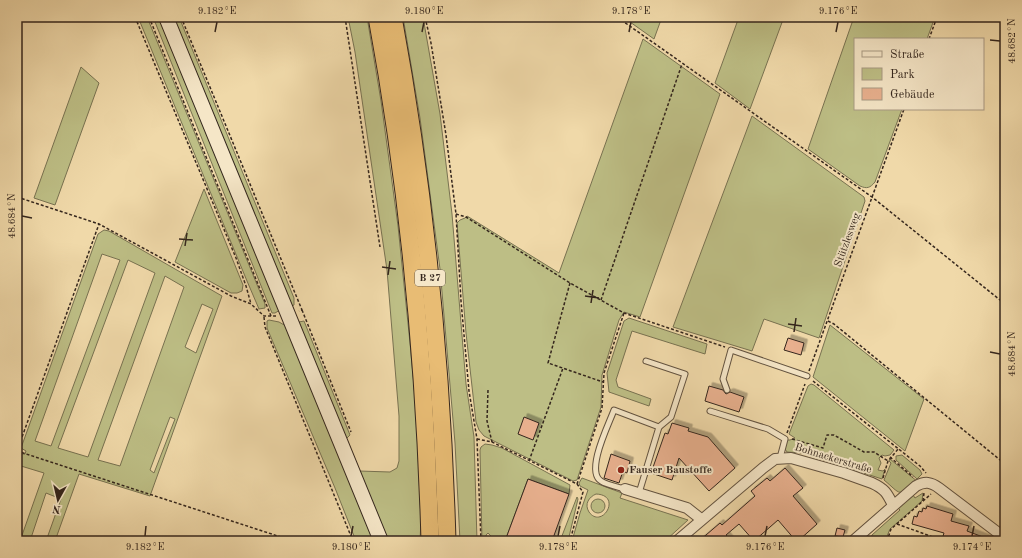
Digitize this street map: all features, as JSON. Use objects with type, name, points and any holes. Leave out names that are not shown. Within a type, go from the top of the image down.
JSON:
[{"type":"highway","name":"B 27","points":[[377,17],[399,152],[415,291],[425,414],[430,541]]},
{"type":"highway","name":"B 27","points":[[393,17],[413,138],[431,281],[441,408],[447,541]]},
{"type":"main road","points":[[166,17],[381,541]]},
{"type":"street","name":"Bohnackerstraße","points":[[677,541],[701,519],[763,468],[780,458],[798,459],[844,473],[878,486],[887,493],[893,505]]},
{"type":"street","points":[[855,540],[916,486],[926,482],[939,488],[1005,538]]},
{"type":"street","points":[[625,489],[687,508],[701,519]]},
{"type":"lane","points":[[727,390],[723,379],[731,350],[807,376]]},
{"type":"lane","points":[[639,493],[659,427],[671,417],[685,374],[646,361]]},
{"type":"lane","points":[[625,489],[601,481],[597,477],[595,471],[595,464],[599,450],[614,410],[659,427]]},
{"type":"lane","name":"Bohnackerstraße","points":[[710,411],[768,430],[785,439],[780,458]]},
{"type":"path","points":[[136,17],[236,258],[251,304]]},
{"type":"path","points":[[149,17],[272,316],[264,316]]},
{"type":"path","points":[[181,17],[351,432]]},
{"type":"path","points":[[345,17],[364,130],[380,247]]},
{"type":"path","points":[[425,17],[446,135],[456,214],[460,286],[470,391],[477,439],[481,541]]},
{"type":"path","points":[[617,17],[872,197],[1005,304]]},
{"type":"path","points":[[929,38],[937,17]]},
{"type":"path","points":[[601,300],[682,64]]},
{"type":"path","name":"Stützlesweg","points":[[785,439],[904,110]]},
{"type":"path","points":[[17,196],[99,224],[231,296],[251,304],[264,316],[265,327],[354,541]]},
{"type":"path","points":[[456,214],[466,217],[570,283],[624,314],[716,344]]},
{"type":"path","points":[[99,224],[17,451],[294,541]]},
{"type":"path","points":[[570,283],[548,363],[603,382]]},
{"type":"path","points":[[288,316],[302,310]]},
{"type":"path","points":[[577,484],[602,408],[604,373],[624,314]]},
{"type":"path","points":[[828,321],[834,324],[1005,464]]},
{"type":"path","points":[[529,461],[563,368]]},
{"type":"path","points":[[807,376],[899,448],[924,470],[926,482]]},
{"type":"path","points":[[488,390],[487,421],[492,442]]},
{"type":"path","points":[[785,439],[793,439],[823,448],[827,434],[834,435],[864,452],[874,452],[888,461]]},
{"type":"path","points":[[477,439],[492,442],[577,484],[583,492],[570,541]]},
{"type":"path","points":[[878,486],[886,472],[890,457],[899,448]]},
{"type":"path","points":[[890,457],[916,480],[921,478],[926,482]]},
{"type":"path","points":[[887,541],[891,529],[939,488]]},
{"type":"path","points":[[897,524],[944,541]]},
{"type":"green space","points":[[138,17],[147,17],[265,304],[265,308],[259,309]]},
{"type":"green space","points":[[153,17],[160,17],[280,310],[275,313],[272,313]]},
{"type":"green space","points":[[172,17],[179,17],[294,298],[294,305],[292,306]]},
{"type":"green space","points":[[348,17],[367,17],[381,101],[398,226],[416,408],[421,520],[420,541],[387,541],[359,471],[390,472],[397,468],[399,461],[399,416],[387,270],[355,52]]},
{"type":"green space","points":[[403,17],[423,17],[440,114],[452,214],[466,384],[474,437],[477,541],[460,541],[455,443],[440,269],[420,118]]},
{"type":"green space","points":[[623,17],[662,17],[654,39]]},
{"type":"green space","points":[[739,17],[784,17],[750,109],[715,83]]},
{"type":"green space","points":[[854,17],[935,17],[927,38],[854,38],[854,110],[902,110],[875,182],[867,188],[860,186],[808,149]]},
{"type":"green space","points":[[643,39],[720,94],[640,317],[624,312],[619,320],[602,375],[601,407],[577,480],[573,481],[484,436],[479,430],[476,422],[466,333],[457,223],[467,216],[559,273]]},
{"type":"green space","points":[[81,67],[99,83],[55,205],[34,198]]},
{"type":"green space","points":[[752,116],[864,197],[865,201],[819,338],[764,319],[752,351],[673,327]]},
{"type":"green space","points":[[204,189],[243,285],[242,291],[237,293],[231,293],[175,262]]},
{"type":"green space","points":[[104,230],[109,231],[222,296],[150,496],[79,474],[55,541],[46,541],[61,499],[46,493],[30,541],[20,541],[44,473],[21,466],[17,476],[17,456],[20,454],[25,454],[26,451],[21,448],[98,234]],"holes":[[[102,254],[120,260],[51,446],[35,441]],[[128,260],[155,273],[88,457],[58,448]],[[165,276],[184,287],[120,466],[98,460]],[[202,304],[213,309],[196,353],[185,347]],[[170,417],[175,419],[154,473],[150,470]]]},
{"type":"green space","points":[[629,318],[707,344],[705,354],[632,331],[616,380],[618,387],[651,399],[649,406],[609,392],[607,373],[624,321]]},
{"type":"green space","points":[[267,321],[279,322],[286,326],[374,541],[356,541],[267,328]]},
{"type":"green space","points":[[304,321],[350,435],[346,439],[299,326],[299,322]]},
{"type":"green space","points":[[830,325],[924,399],[905,451],[813,377]]},
{"type":"green space","points":[[811,384],[894,450],[890,455],[882,455],[879,458],[881,463],[878,470],[883,471],[885,469],[882,479],[802,453],[787,452],[785,449],[787,440],[795,438],[789,434],[808,386]]},
{"type":"green space","points":[[485,444],[502,448],[570,485],[569,494],[528,479],[505,541],[492,537],[488,533],[486,535],[487,541],[482,541],[480,450]]},
{"type":"green space","points":[[902,455],[920,470],[922,474],[917,479],[896,460],[896,456]]},
{"type":"green space","points":[[890,459],[918,482],[903,492],[894,489],[884,480],[891,463],[889,461]]},
{"type":"green space","points":[[582,478],[622,493],[620,498],[688,520],[665,541],[572,541],[588,490],[580,486],[579,483]],"holes":[[[596,494],[604,496],[608,500],[608,510],[599,517],[594,516],[589,512],[587,506],[588,501]]]},
{"type":"green space","points":[[923,493],[922,501],[890,529],[885,541],[870,541],[872,535],[900,510],[898,508],[913,495],[915,498]]},
{"type":"green space","points":[[577,497],[578,499],[568,541],[560,541]]},
{"type":"green space","points":[[595,499],[601,499],[605,503],[605,509],[601,513],[595,513],[591,509],[591,503]]},
{"type":"building","points":[[788,338],[804,343],[801,355],[784,350]]},
{"type":"building","points":[[709,386],[723,390],[726,394],[730,392],[744,397],[739,412],[705,401]]},
{"type":"building","points":[[524,417],[539,423],[533,440],[518,434]]},
{"type":"building","points":[[672,423],[689,428],[688,431],[708,437],[735,468],[709,491],[679,458],[672,480],[651,473],[665,433],[668,434]]},
{"type":"building","points":[[611,454],[630,461],[627,473],[623,471],[619,483],[604,478]]},
{"type":"building","points":[[785,468],[803,488],[793,496],[817,524],[798,541],[796,541],[778,520],[754,541],[739,524],[726,535],[731,541],[699,541],[720,523],[722,525],[755,496],[751,491],[767,478],[770,481]]},
{"type":"building","points":[[528,479],[569,494],[552,541],[505,541]]},
{"type":"building","points":[[927,506],[953,514],[951,521],[969,526],[967,531],[991,541],[954,541],[955,540],[943,536],[944,533],[912,524],[914,516],[917,517],[919,511],[922,512],[923,508],[926,509]]},
{"type":"building","points":[[837,528],[845,530],[843,537],[835,536]]},
{"type":"place","name":"Fauser Baustoffe","points":[[621,470]]}]
